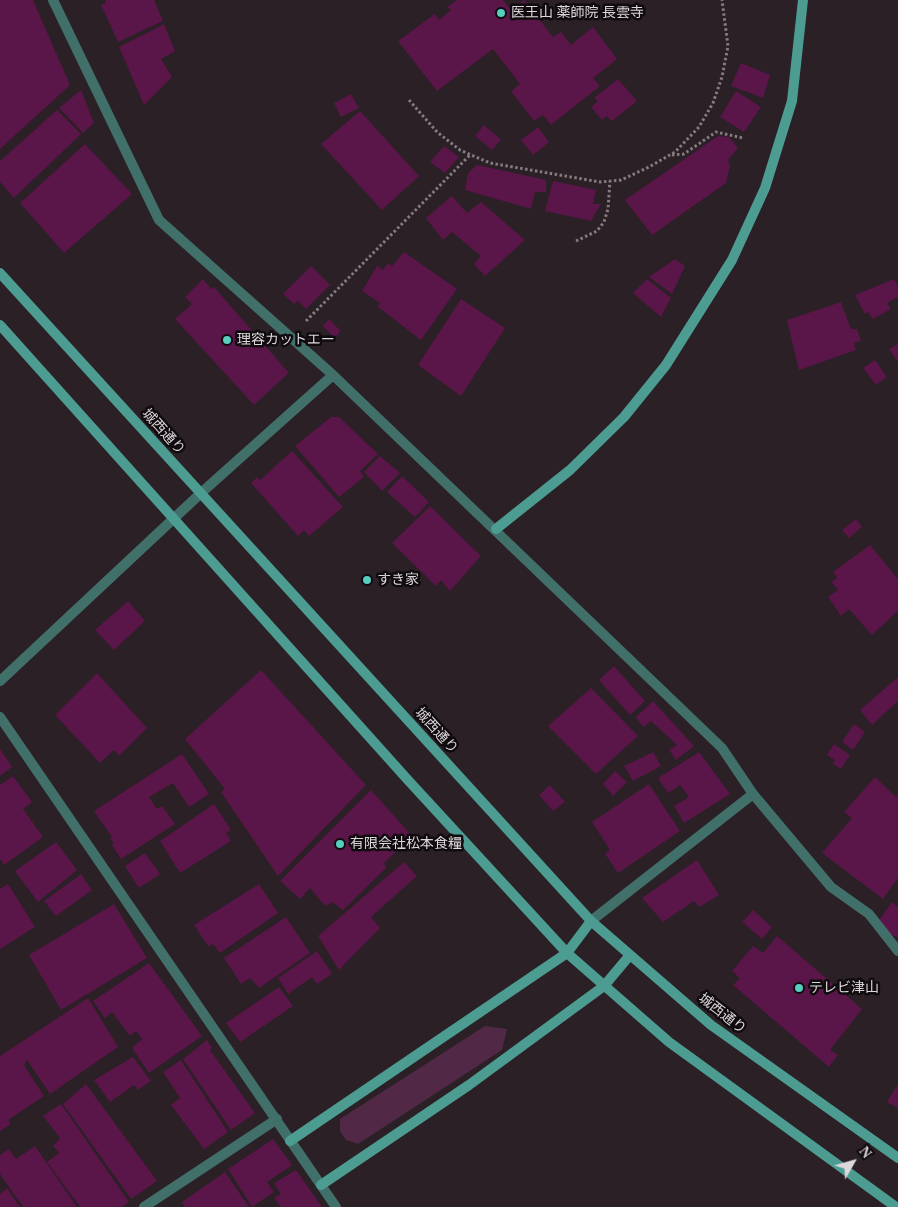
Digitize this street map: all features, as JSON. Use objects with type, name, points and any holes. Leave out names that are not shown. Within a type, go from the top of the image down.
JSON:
[{"type":"street","points":[[53,0],[159,220],[289,338],[333,375],[496,529],[722,748],[753,794],[831,887],[869,914],[898,951]]},
{"type":"street","points":[[496,529],[570,470],[624,417],[666,365],[732,260],[765,188],[792,101],[803,0]]},
{"type":"street","name":"城西通り","points":[[0,273],[591,921],[711,1025],[898,1158]]},
{"type":"street","points":[[0,325],[407,780],[567,953],[669,1042],[896,1207]]},
{"type":"street","points":[[0,681],[201,493],[333,375]]},
{"type":"street","points":[[0,717],[336,1207]]},
{"type":"street","points":[[290,1141],[567,953],[591,921],[753,794]]},
{"type":"street","points":[[321,1185],[469,1085],[604,986],[630,954]]},
{"type":"street","points":[[144,1207],[277,1119]]},
{"type":"path","points":[[409,100],[437,132],[460,150],[490,163],[556,176],[600,182],[621,180],[669,155],[699,127],[713,103],[722,77],[728,46],[722,0]]},
{"type":"path","points":[[669,155],[684,154],[716,132],[742,138]]},
{"type":"path","points":[[289,338],[470,155]]},
{"type":"path","points":[[576,241],[597,231],[604,222],[608,209],[610,181]]},
{"type":"shaded area","points":[[485,1026],[507,1029],[502,1050],[358,1144],[346,1140],[340,1131],[340,1119]]},
{"type":"building","points":[[0,0],[33,0],[70,85],[0,149]]},
{"type":"building","points":[[105,0],[154,0],[163,21],[118,42],[101,5],[106,3]]},
{"type":"building","points":[[457,0],[503,0],[511,10],[524,0],[553,37],[561,32],[571,45],[593,27],[617,59],[593,78],[600,86],[551,125],[543,115],[534,121],[511,91],[520,84],[493,49],[437,91],[398,41],[435,14],[439,20],[451,10],[447,7]]},
{"type":"building","points":[[164,24],[175,51],[161,59],[172,77],[144,105],[119,47]]},
{"type":"building","points":[[741,63],[770,75],[763,98],[731,86]]},
{"type":"building","points":[[618,79],[637,101],[612,121],[607,116],[602,120],[591,107],[598,101],[594,98]]},
{"type":"building","points":[[81,90],[94,123],[83,133],[59,108]]},
{"type":"building","points":[[736,91],[761,107],[744,132],[720,117]]},
{"type":"building","points":[[351,94],[359,108],[341,117],[334,103]]},
{"type":"building","points":[[57,110],[81,134],[14,198],[0,182],[0,161]]},
{"type":"building","points":[[360,111],[419,176],[382,210],[321,144]]},
{"type":"building","points":[[484,125],[501,140],[492,150],[475,136]]},
{"type":"building","points":[[538,127],[549,142],[533,155],[521,140]]},
{"type":"building","points":[[718,136],[729,137],[738,148],[728,160],[730,166],[726,183],[652,235],[625,200]]},
{"type":"building","points":[[85,144],[132,194],[64,253],[20,203]]},
{"type":"building","points":[[444,146],[459,157],[445,173],[430,162]]},
{"type":"building","points":[[477,165],[546,180],[546,192],[535,192],[531,209],[465,190],[468,173]]},
{"type":"building","points":[[553,181],[596,190],[593,204],[601,204],[591,221],[545,211]]},
{"type":"building","points":[[452,196],[467,213],[481,202],[525,240],[485,276],[474,264],[481,256],[452,232],[443,240],[426,218]]},
{"type":"building","points":[[404,252],[457,289],[421,340],[378,307],[380,303],[362,291],[377,266],[383,270],[388,263],[392,266]]},
{"type":"building","points":[[675,259],[685,266],[672,294],[649,277]]},
{"type":"building","points":[[311,266],[330,285],[306,309],[298,301],[294,304],[283,294]]},
{"type":"building","points":[[203,279],[211,289],[214,287],[289,373],[254,405],[175,319],[192,304],[185,297]]},
{"type":"building","points":[[647,279],[671,298],[661,317],[633,293]]},
{"type":"building","points":[[894,279],[898,287],[898,297],[887,303],[891,309],[873,319],[868,312],[865,314],[855,295]]},
{"type":"building","points":[[461,299],[505,328],[461,396],[418,365]]},
{"type":"building","points":[[841,302],[851,329],[857,329],[861,341],[854,343],[856,350],[799,370],[787,320]]},
{"type":"building","points":[[329,319],[341,331],[334,338],[323,326]]},
{"type":"building","points":[[898,344],[898,362],[889,349]]},
{"type":"building","points":[[875,360],[887,377],[876,385],[863,368]]},
{"type":"building","points":[[331,417],[339,417],[378,454],[360,471],[364,477],[339,497],[295,446]]},
{"type":"building","points":[[292,451],[343,507],[309,536],[304,530],[298,536],[251,483],[257,477],[260,480]]},
{"type":"building","points":[[380,456],[400,473],[382,491],[364,472]]},
{"type":"building","points":[[402,476],[429,502],[415,517],[387,492]]},
{"type":"building","points":[[430,506],[481,556],[450,591],[441,580],[436,586],[392,543]]},
{"type":"building","points":[[856,519],[862,527],[849,538],[842,530]]},
{"type":"building","points":[[870,545],[898,579],[898,611],[872,635],[849,609],[841,616],[828,597],[838,590],[831,582],[837,578],[833,572]]},
{"type":"building","points":[[128,601],[145,621],[114,650],[95,630]]},
{"type":"building","points":[[614,666],[645,701],[630,715],[599,680]]},
{"type":"building","points":[[261,670],[366,785],[278,876],[221,792],[225,789],[185,739]]},
{"type":"building","points":[[97,673],[147,728],[119,756],[114,750],[100,763],[55,715]]},
{"type":"building","points":[[898,677],[898,701],[872,725],[860,710]]},
{"type":"building","points":[[591,688],[638,736],[596,774],[548,726]]},
{"type":"building","points":[[653,701],[694,746],[676,760],[669,750],[677,745],[651,721],[643,727],[636,717]]},
{"type":"building","points":[[854,724],[865,732],[853,750],[842,742]]},
{"type":"building","points":[[834,744],[850,755],[841,769],[833,764],[835,760],[827,755]]},
{"type":"building","points":[[0,749],[12,767],[0,776]]},
{"type":"building","points":[[653,752],[661,766],[633,781],[624,766]]},
{"type":"building","points":[[699,752],[730,794],[684,823],[674,806],[689,797],[680,785],[668,793],[658,778]]},
{"type":"building","points":[[182,754],[209,794],[189,807],[173,783],[149,797],[157,809],[162,806],[175,824],[121,859],[112,845],[114,843],[110,839],[112,837],[94,811]]},
{"type":"building","points":[[615,771],[627,782],[613,796],[603,784]]},
{"type":"building","points":[[13,776],[32,802],[23,809],[43,837],[4,865],[0,859],[0,785]]},
{"type":"building","points":[[875,777],[896,797],[898,794],[898,878],[883,899],[822,853],[852,818],[844,812]]},
{"type":"building","points":[[649,784],[680,831],[618,873],[605,854],[610,850],[592,822]]},
{"type":"building","points":[[550,785],[565,802],[553,811],[539,795]]},
{"type":"building","points":[[371,790],[412,836],[384,863],[386,868],[343,910],[332,902],[325,906],[310,888],[300,899],[280,881]]},
{"type":"building","points":[[214,804],[231,830],[226,833],[231,841],[180,873],[160,841]]},
{"type":"building","points":[[56,842],[77,870],[38,902],[15,871]]},
{"type":"building","points":[[145,853],[160,874],[139,888],[125,866]]},
{"type":"building","points":[[697,860],[719,895],[699,907],[694,901],[663,922],[642,898]]},
{"type":"building","points":[[404,862],[417,876],[371,917],[380,928],[339,970],[318,936]]},
{"type":"building","points":[[81,874],[92,890],[56,916],[44,901]]},
{"type":"building","points":[[8,884],[35,927],[0,949],[0,889]]},
{"type":"building","points":[[259,884],[278,913],[220,953],[213,944],[208,946],[194,925]]},
{"type":"building","points":[[892,902],[898,907],[898,938],[875,926]]},
{"type":"building","points":[[114,904],[147,958],[61,1010],[29,955]]},
{"type":"building","points":[[753,910],[772,927],[762,939],[742,922]]},
{"type":"building","points":[[286,917],[310,953],[259,988],[250,978],[241,984],[224,958]]},
{"type":"building","points":[[777,936],[862,1009],[830,1050],[838,1055],[829,1067],[733,985],[740,978],[732,971],[753,946],[763,953]]},
{"type":"building","points":[[317,951],[332,974],[317,984],[312,977],[288,994],[278,978]]},
{"type":"building","points":[[149,963],[202,1036],[149,1073],[132,1048],[142,1039],[136,1031],[130,1036],[112,1012],[105,1018],[93,1001]]},
{"type":"building","points":[[279,987],[293,1006],[240,1042],[226,1023]]},
{"type":"building","points":[[88,998],[118,1047],[50,1094],[27,1060],[24,1065],[44,1096],[8,1120],[11,1124],[0,1131],[0,1056]]},
{"type":"building","points":[[207,1040],[212,1048],[210,1050],[255,1113],[231,1130],[183,1059]]},
{"type":"building","points":[[133,1057],[151,1081],[138,1090],[134,1085],[110,1102],[94,1080]]},
{"type":"building","points":[[181,1060],[228,1132],[204,1149],[171,1105],[180,1098],[163,1072]]},
{"type":"building","points":[[86,1084],[157,1181],[131,1199],[63,1104]]},
{"type":"building","points":[[898,1084],[898,1108],[887,1102]]},
{"type":"building","points":[[61,1104],[129,1202],[122,1207],[80,1207],[47,1162],[59,1153],[53,1146],[60,1138],[43,1116]]},
{"type":"building","points":[[273,1139],[292,1165],[267,1182],[274,1192],[252,1207],[228,1169]]},
{"type":"building","points":[[35,1146],[77,1207],[23,1207],[0,1174],[0,1155],[9,1149],[16,1159]]},
{"type":"building","points":[[296,1170],[322,1207],[281,1207],[274,1198],[281,1194],[274,1183]]},
{"type":"building","points":[[225,1172],[249,1207],[185,1207],[182,1202]]},
{"type":"building","points":[[7,1188],[20,1207],[0,1207],[0,1194]]},
{"type":"place","name":"医王山 薬師院 長雲寺","points":[[501,13]]},
{"type":"place","name":"理容カットエー","points":[[227,340]]},
{"type":"place","name":"すき家","points":[[367,580]]},
{"type":"place","name":"有限会社松本食糧","points":[[340,844]]},
{"type":"place","name":"テレビ津山","points":[[799,988]]}]
